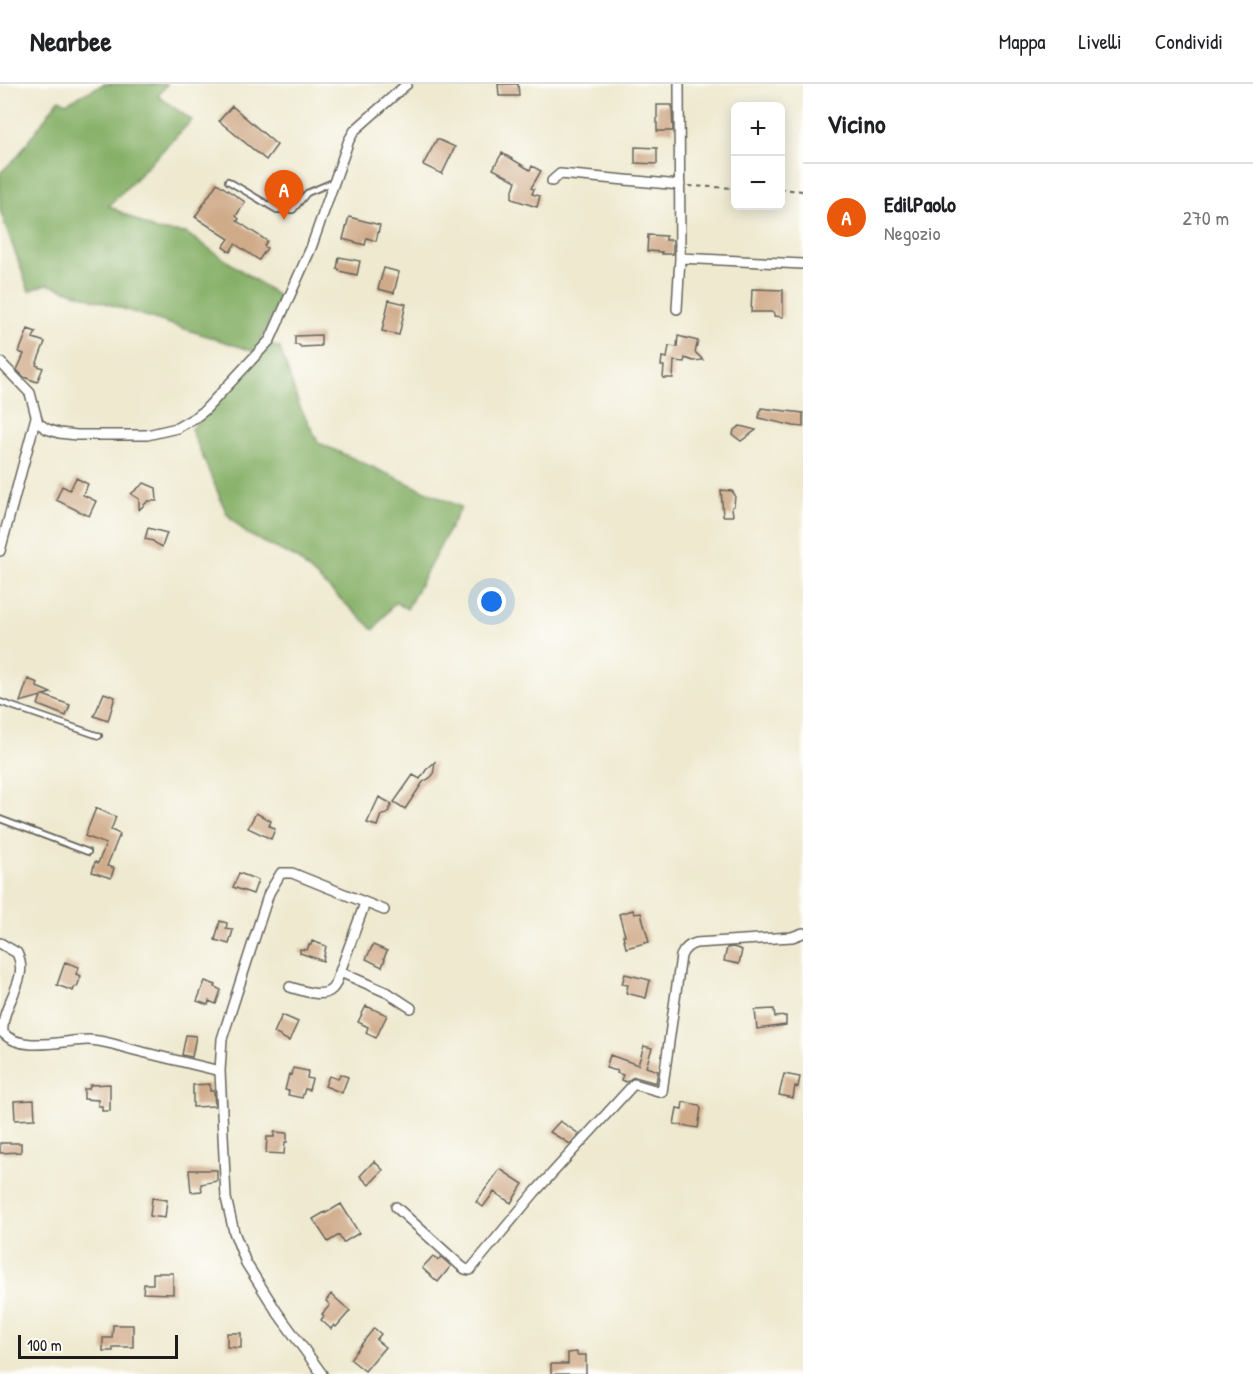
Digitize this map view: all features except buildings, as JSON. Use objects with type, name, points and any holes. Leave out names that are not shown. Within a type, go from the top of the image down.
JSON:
[{"type":"street","points":[[0,362],[30,393],[38,423],[59,433],[147,435],[177,428],[196,417],[270,340],[311,248],[349,140],[355,130],[407,84]]},
{"type":"street","points":[[677,309],[680,258],[679,84]]},
{"type":"street","points":[[552,181],[560,174],[680,185]]},
{"type":"street","points":[[680,258],[803,264]]},
{"type":"street","points":[[0,551],[36,417]]},
{"type":"street","points":[[322,1374],[258,1284],[246,1263],[234,1232],[226,1198],[219,1071],[222,1039],[269,893],[280,873],[292,873],[384,909]]},
{"type":"street","points":[[290,987],[306,992],[323,993],[332,989],[365,903]]},
{"type":"street","points":[[396,1207],[460,1266],[470,1270],[535,1192],[634,1084],[662,1092],[681,956],[689,944],[792,937],[803,933]]},
{"type":"street","points":[[0,943],[17,953],[21,968],[1,1029],[8,1038],[15,1041],[49,1044],[89,1040],[219,1071]]},
{"type":"street","points":[[340,972],[388,993],[411,1008]]},
{"type":"lane","points":[[228,181],[277,210],[293,210],[307,193],[335,181]]},
{"type":"lane","points":[[0,702],[99,736]]},
{"type":"lane","points":[[0,819],[88,852]]},
{"type":"path","points":[[680,185],[731,188]]},
{"type":"path","points":[[785,189],[803,191]]},
{"type":"green space","points":[[104,84],[167,84],[158,96],[192,120],[109,206],[155,230],[186,233],[280,297],[256,352],[47,284],[29,291],[0,210],[0,173],[17,157],[59,99],[66,103]]},
{"type":"green space","points":[[271,345],[280,348],[299,405],[319,443],[461,507],[407,609],[395,602],[374,630],[296,558],[247,534],[227,514],[191,429]]},
{"type":"place","name":"EdilPaolo","points":[[284,220]]}]
